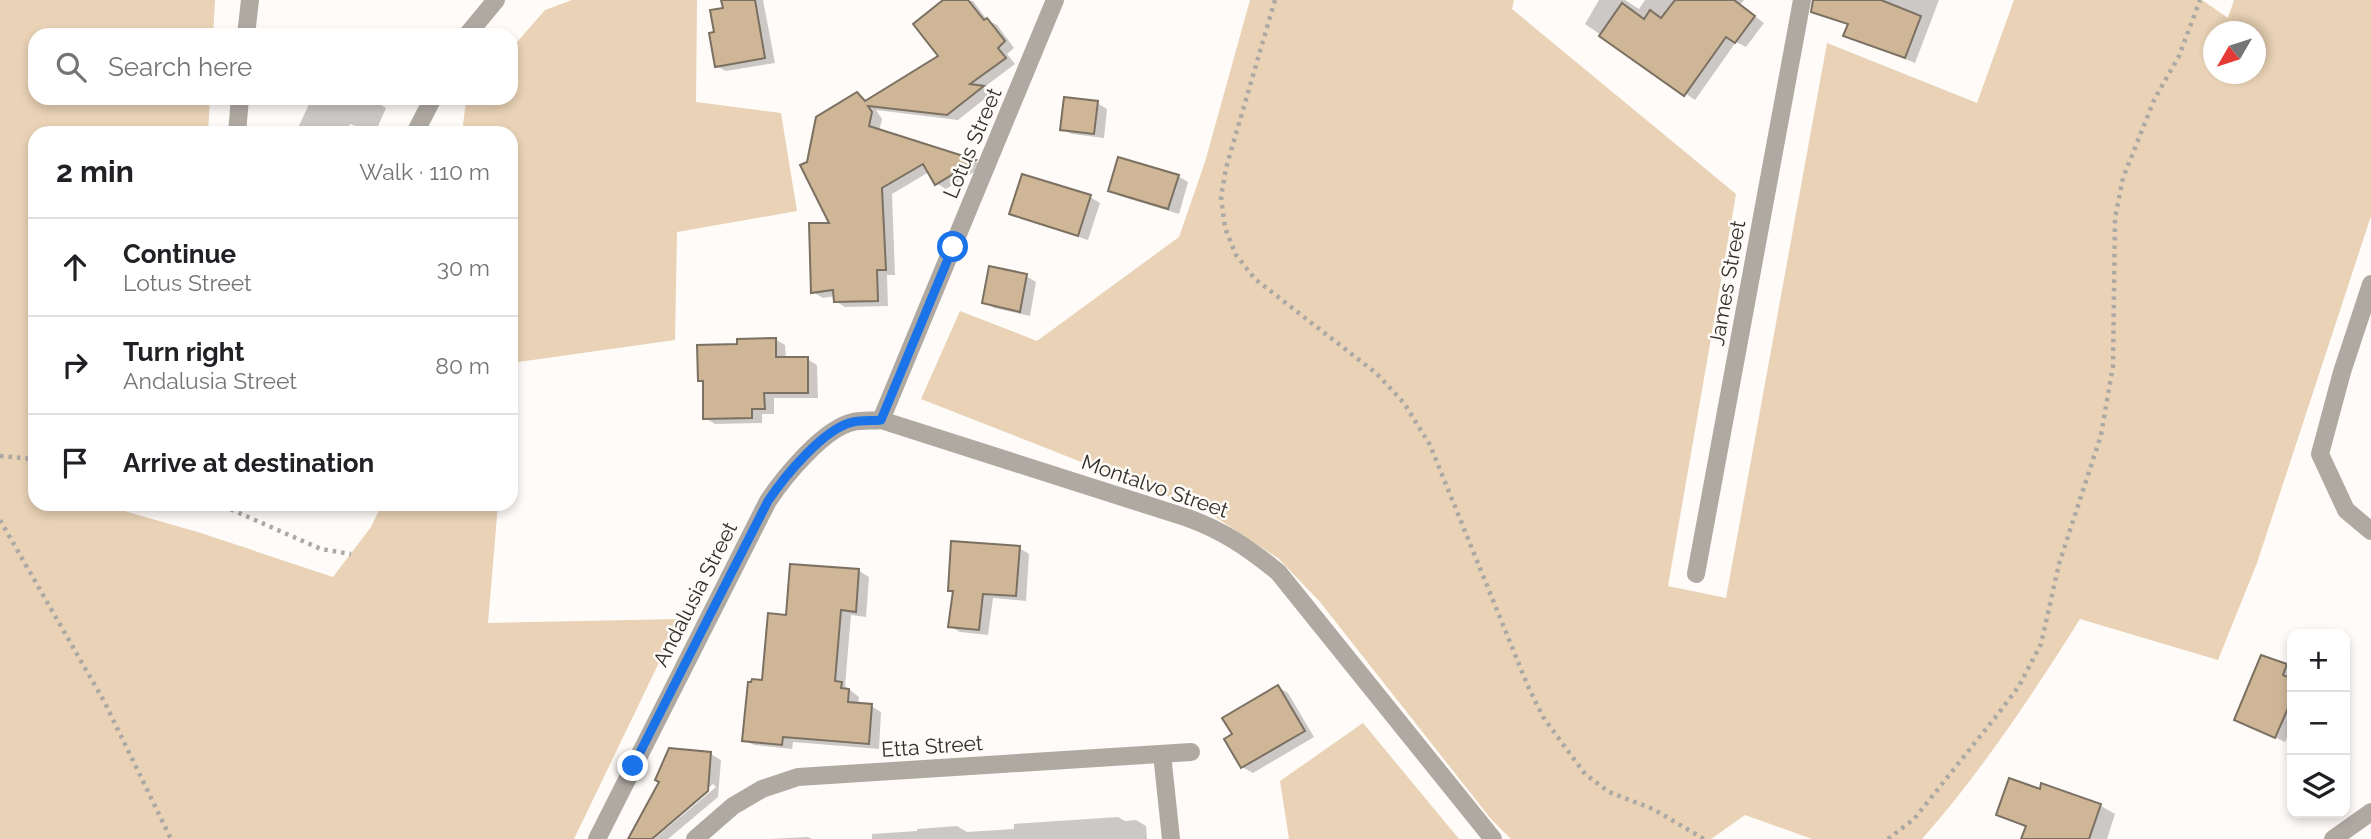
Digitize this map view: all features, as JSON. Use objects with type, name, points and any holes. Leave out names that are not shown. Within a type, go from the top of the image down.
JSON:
[{"type":"street","points":[[247,28],[250,0]]},
{"type":"street","points":[[473,28],[496,0]]},
{"type":"street","name":"Lotus Street","points":[[881,420],[1055,0]]},
{"type":"street","name":"James Street","points":[[1696,574],[1802,0]]},
{"type":"street","points":[[238,126],[239,105]]},
{"type":"street","points":[[419,126],[429,105]]},
{"type":"street","points":[[2371,284],[2342,372],[2320,454],[2346,510],[2371,531]]},
{"type":"street","name":"Andalusia Street","points":[[597,839],[768,501],[784,476],[828,436],[851,422],[881,420]]},
{"type":"street","name":"Montalvo Street","points":[[881,420],[1188,517],[1242,543],[1278,572],[1493,839]]},
{"type":"street","name":"Etta Street","points":[[695,839],[733,806],[752,794],[798,777],[1191,752]]},
{"type":"street","points":[[1162,754],[1171,839]]},
{"type":"street","points":[[2333,839],[2371,812]]},
{"type":"path","points":[[1275,0],[1226,168],[1221,197],[1225,228],[1236,255],[1255,279],[1376,373],[1404,403],[1430,445],[1527,684],[1543,717],[1585,774],[1609,792],[1653,809],[1704,839]]},
{"type":"path","points":[[1888,839],[1914,819],[1998,714],[2019,686],[2041,644],[2059,564],[2101,435],[2113,366],[2115,218],[2123,178],[2154,100],[2179,56],[2200,0]]},
{"type":"path","points":[[0,456],[28,458]]},
{"type":"path","points":[[235,511],[321,549],[351,554]]},
{"type":"path","points":[[0,520],[105,703],[171,839]]},
{"type":"shaded area","points":[[0,0],[215,0],[213,28],[28,28],[28,105],[210,105],[208,126],[28,126],[28,511],[124,511],[201,533],[333,577],[371,527],[379,511],[497,511],[488,623],[680,619],[574,839],[0,839]]},
{"type":"shaded area","points":[[572,0],[697,0],[696,102],[781,113],[797,211],[677,232],[675,340],[518,362],[518,126],[463,126],[466,105],[518,105],[518,41],[545,10]]},
{"type":"shaded area","points":[[1250,0],[1514,0],[1512,9],[1736,194],[1668,586],[1726,598],[1827,43],[1977,103],[2014,0],[2202,0],[2228,18],[2234,0],[2371,0],[2371,216],[2257,563],[2218,660],[2080,619],[2006,732],[1922,839],[1812,839],[1745,815],[1711,839],[1511,839],[1491,819],[1320,602],[1279,559],[1206,511],[921,399],[960,311],[1037,341],[1179,237],[1205,162]]},
{"type":"shaded area","points":[[1363,723],[1459,839],[1289,839],[1280,781]]},
{"type":"building","points":[[721,0],[755,0],[765,58],[715,67],[709,33],[714,32],[710,10],[723,8]]},
{"type":"building","points":[[943,0],[968,0],[1005,41],[998,48],[1006,58],[970,84],[984,86],[947,115],[868,106],[872,112],[869,126],[976,160],[935,185],[923,164],[882,188],[886,270],[877,270],[878,301],[834,302],[833,290],[811,293],[809,223],[829,223],[800,165],[807,162],[816,117],[857,92],[865,101],[938,56],[913,24]]},
{"type":"building","points":[[1675,0],[1734,0],[1755,16],[1735,43],[1726,37],[1684,96],[1599,36],[1622,3],[1644,19],[1650,10],[1661,18]]},
{"type":"building","points":[[1813,0],[1881,0],[1921,16],[1905,58],[1843,36],[1848,24],[1811,12]]},
{"type":"building","points":[[1064,97],[1098,101],[1094,134],[1060,130]]},
{"type":"building","points":[[1118,157],[1179,175],[1168,209],[1108,191]]},
{"type":"building","points":[[1022,174],[1091,195],[1078,236],[1009,214]]},
{"type":"building","points":[[989,266],[1027,274],[1020,312],[982,303]]},
{"type":"building","points":[[776,338],[776,357],[808,357],[808,393],[764,393],[765,409],[752,409],[752,418],[703,419],[703,381],[698,381],[697,345],[737,344],[737,339]]},
{"type":"building","points":[[951,541],[1020,546],[1016,596],[983,594],[979,630],[948,627],[953,591],[948,591]]},
{"type":"building","points":[[790,564],[859,569],[856,612],[841,610],[835,681],[842,682],[841,688],[849,689],[848,702],[872,704],[869,744],[783,737],[782,745],[742,741],[748,682],[752,679],[762,680],[768,613],[786,615]]},
{"type":"building","points":[[2261,655],[2287,664],[2283,675],[2287,677],[2287,710],[2275,738],[2234,720]]},
{"type":"building","points":[[1278,685],[1305,731],[1241,768],[1224,739],[1232,734],[1222,718]]},
{"type":"building","points":[[669,748],[711,752],[708,791],[652,839],[628,839],[659,782],[655,780]]},
{"type":"building","points":[[2009,778],[2040,789],[2041,783],[2101,804],[2089,839],[2021,839],[2026,826],[1996,815]]},
{"type":"route","points":[[633,766],[768,501],[784,476],[828,436],[851,422],[881,420],[953,247]]}]
